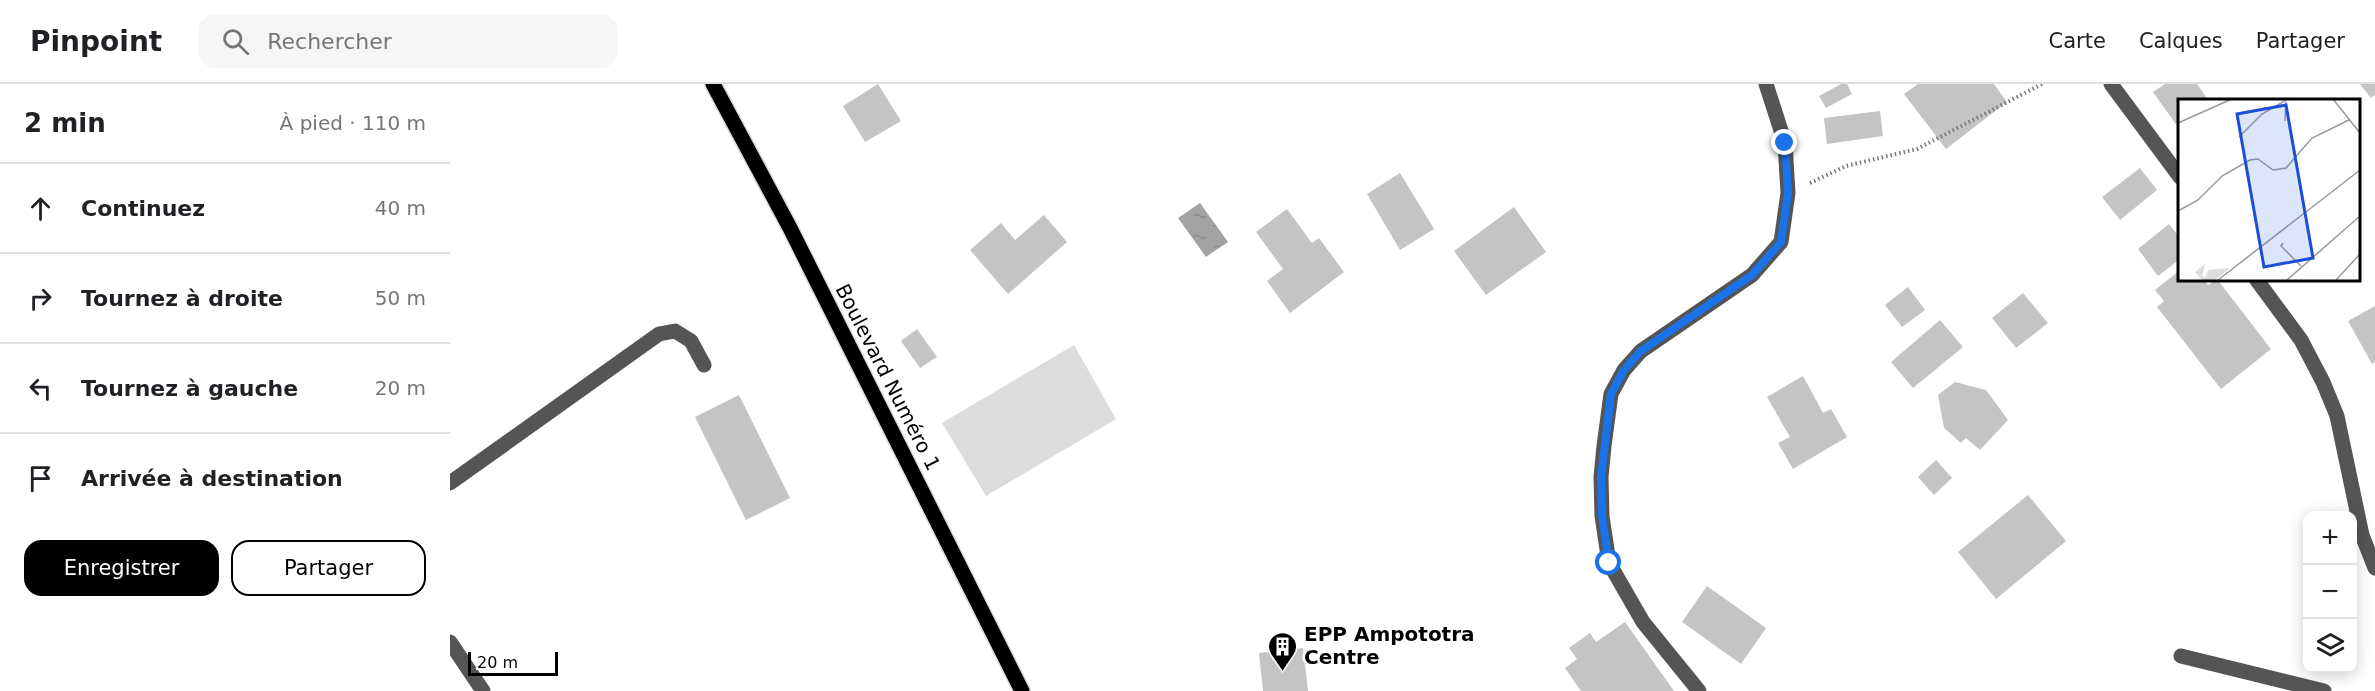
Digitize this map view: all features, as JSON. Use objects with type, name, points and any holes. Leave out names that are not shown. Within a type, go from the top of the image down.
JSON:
[{"type":"main road","name":"Boulevard Numéro 1","points":[[713,84],[790,228],[1022,691]]},
{"type":"street","points":[[1699,691],[1643,622],[1609,563],[1602,516],[1601,477],[1611,394],[1624,370],[1641,351],[1752,275],[1781,242],[1788,193],[1785,143],[1766,84]]},
{"type":"street","points":[[2111,84],[2178,174]]},
{"type":"street","points":[[2257,280],[2301,340],[2323,382],[2337,416],[2362,535],[2375,568]]},
{"type":"street","points":[[450,483],[659,334],[675,331],[691,341],[704,365]]},
{"type":"street","points":[[450,642],[483,691]]},
{"type":"street","points":[[2181,656],[2324,691]]},
{"type":"path","points":[[1788,193],[1846,166],[1917,149],[2042,84]]},
{"type":"shaded area","points":[[1074,345],[1116,419],[986,496],[942,423]]},
{"type":"water","points":[[1200,203],[1228,242],[1206,257],[1178,218]]},
{"type":"building","points":[[878,84],[901,121],[865,142],[843,106]]},
{"type":"building","points":[[1841,84],[1847,84],[1852,94],[1826,108],[1819,96]]},
{"type":"building","points":[[1918,84],[1994,84],[2007,102],[1946,149],[1904,94]]},
{"type":"building","points":[[2165,84],[2197,84],[2207,99],[2178,99],[2178,127],[2153,92]]},
{"type":"building","points":[[2360,84],[2375,84],[2375,95],[2371,98]]},
{"type":"building","points":[[1880,111],[1883,136],[1827,144],[1824,118]]},
{"type":"building","points":[[2140,168],[2157,190],[2120,220],[2102,197]]},
{"type":"building","points":[[1400,173],[1434,229],[1400,250],[1367,194]]},
{"type":"building","points":[[1514,207],[1546,252],[1486,295],[1454,251]]},
{"type":"building","points":[[1287,209],[1312,243],[1319,238],[1344,272],[1290,313],[1267,281],[1283,269],[1256,232]]},
{"type":"building","points":[[1044,215],[1067,242],[1008,294],[970,250],[1001,223],[1015,240]]},
{"type":"building","points":[[2169,224],[2178,235],[2178,261],[2158,276],[2138,249]]},
{"type":"building","points":[[2178,272],[2178,280],[2204,280],[2208,285],[2218,280],[2271,349],[2221,389],[2157,307],[2164,301],[2155,290]]},
{"type":"building","points":[[1908,287],[1925,310],[1902,327],[1885,305]]},
{"type":"building","points":[[2023,293],[2048,323],[2016,348],[1992,318]]},
{"type":"building","points":[[2375,306],[2375,362],[2372,364],[2348,321]]},
{"type":"building","points":[[1940,320],[1963,347],[1913,388],[1891,362]]},
{"type":"building","points":[[917,329],[937,357],[920,368],[901,341]]},
{"type":"building","points":[[1803,376],[1823,413],[1831,409],[1847,437],[1793,469],[1778,443],[1790,437],[1767,397]]},
{"type":"building","points":[[1955,382],[1986,390],[2008,420],[1980,450],[1966,438],[1961,443],[1944,428],[1938,395]]},
{"type":"building","points":[[739,395],[790,498],[746,520],[695,417]]},
{"type":"building","points":[[1936,460],[1952,478],[1934,495],[1918,477]]},
{"type":"building","points":[[2028,495],[2066,541],[1996,599],[1958,552]]},
{"type":"building","points":[[1707,586],[1766,628],[1741,664],[1682,622]]},
{"type":"building","points":[[1625,622],[1674,691],[1581,691],[1565,668],[1577,659],[1569,648],[1590,633],[1596,642]]},
{"type":"building","name":"EPP Ampototra Centre","points":[[1303,648],[1308,691],[1263,691],[1259,653]]},
{"type":"place","name":"EPP Ampototra Centre","points":[[1283,672]]},
{"type":"route","points":[[1609,563],[1602,516],[1601,477],[1611,394],[1624,370],[1641,351],[1752,275],[1781,242],[1788,193],[1785,143]]}]
